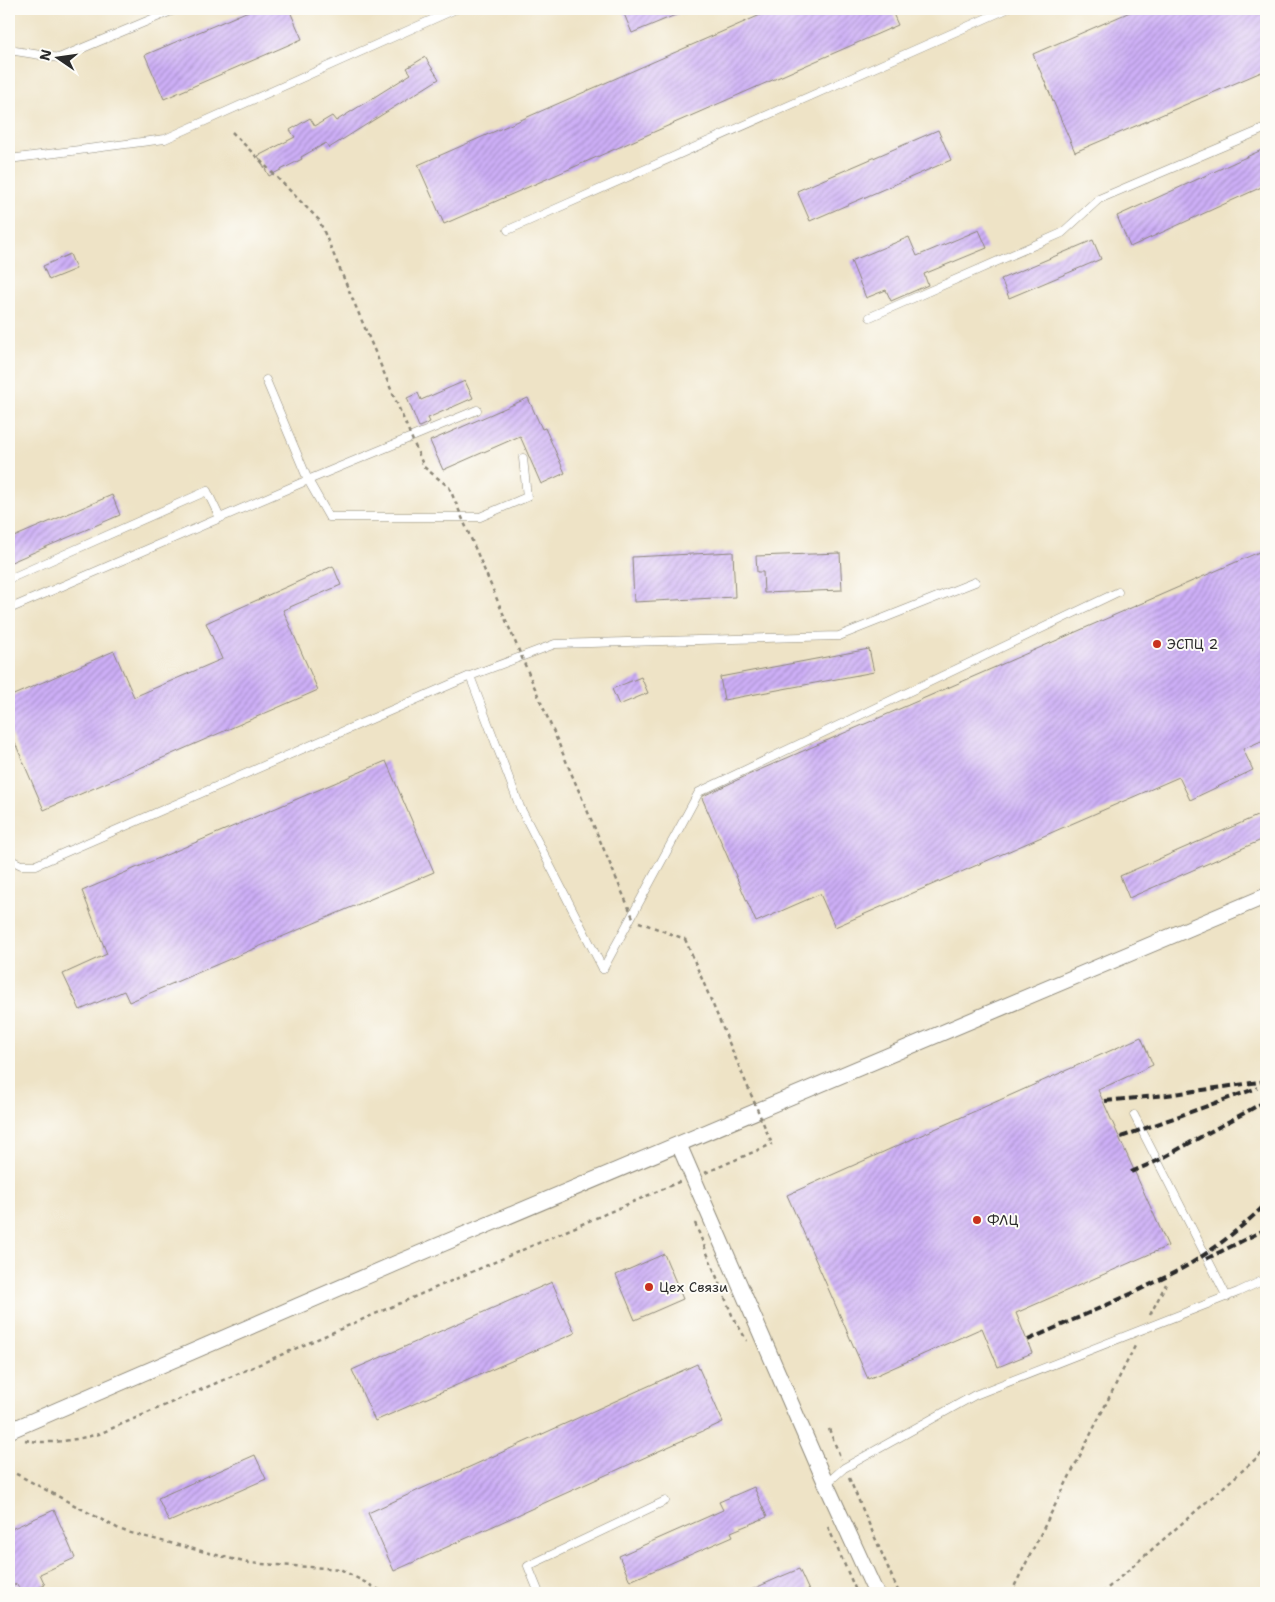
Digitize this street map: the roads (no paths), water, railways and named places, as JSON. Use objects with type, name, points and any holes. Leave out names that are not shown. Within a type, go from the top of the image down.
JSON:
[{"type":"street","points":[[9,1431],[397,1263],[1266,896]]},
{"type":"street","points":[[679,1145],[826,1484],[876,1593]]},
{"type":"lane","points":[[9,50],[59,58],[176,9]]},
{"type":"lane","points":[[9,159],[165,139],[456,9]]},
{"type":"lane","points":[[508,230],[1008,9]]},
{"type":"lane","points":[[870,317],[1062,233],[1099,199],[1266,128]]},
{"type":"lane","points":[[266,380],[308,480],[329,517],[480,517],[527,497],[524,458]]},
{"type":"lane","points":[[9,609],[308,480],[477,410]]},
{"type":"lane","points":[[9,579],[207,491],[220,518]]},
{"type":"lane","points":[[9,859],[21,865],[36,865],[470,676],[555,644],[839,636],[976,582]]},
{"type":"lane","points":[[470,676],[520,807],[603,969],[699,792],[1118,592]]},
{"type":"lane","points":[[1134,1115],[1227,1297]]},
{"type":"lane","points":[[826,1484],[844,1468],[975,1395],[1227,1297],[1266,1279]]},
{"type":"lane","points":[[539,1593],[528,1566],[665,1502]]},
{"type":"railway","points":[[1105,1101],[1167,1095],[1266,1081]]},
{"type":"railway","points":[[1121,1137],[1257,1088]]},
{"type":"railway","points":[[1131,1172],[1157,1161],[1266,1101]]},
{"type":"railway","points":[[1028,1340],[1125,1297],[1181,1269],[1226,1239],[1266,1204]]},
{"type":"railway","points":[[1206,1259],[1266,1229]]},
{"type":"place","name":"ЭСПЦ 2","points":[[1157,644]]},
{"type":"place","name":"ФЛЦ","points":[[977,1220]]},
{"type":"place","name":"Цех Связи","points":[[649,1287]]}]
